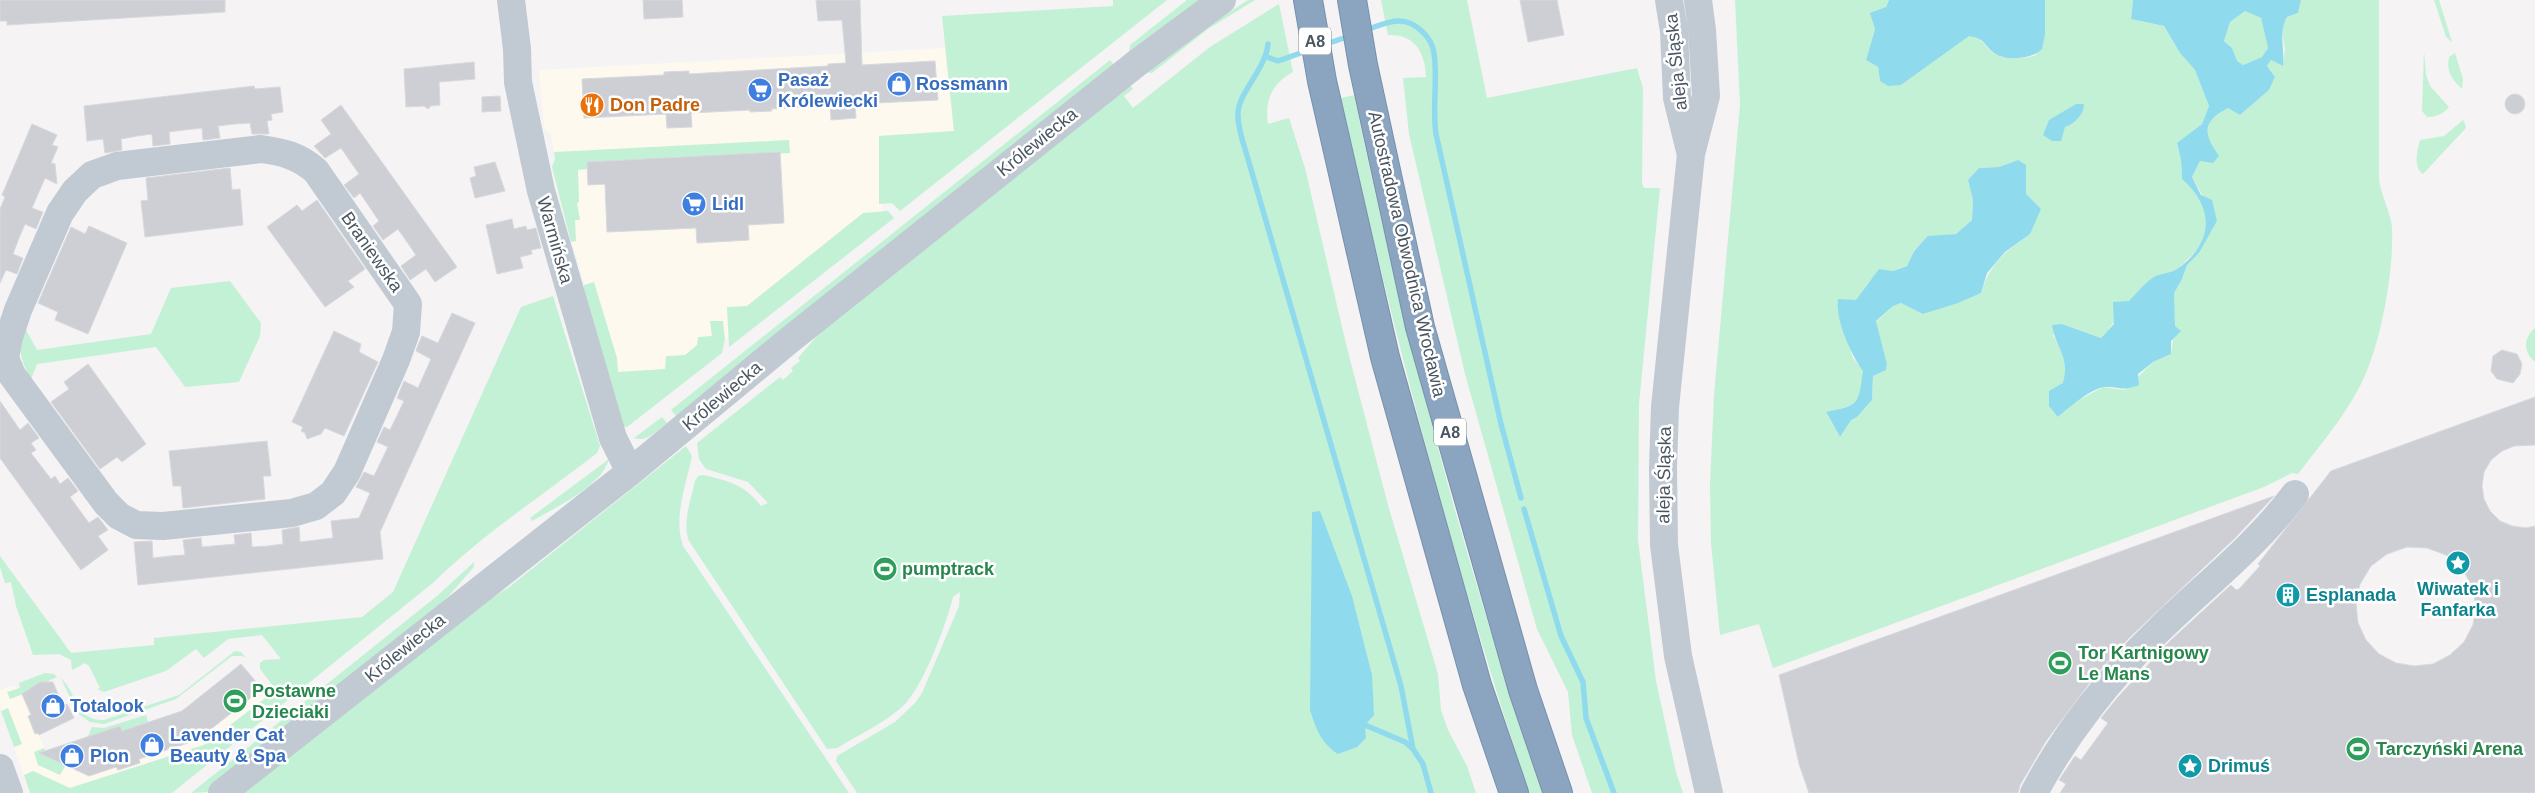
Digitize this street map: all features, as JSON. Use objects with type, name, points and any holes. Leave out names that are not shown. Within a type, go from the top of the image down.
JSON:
[{"type":"highway","name":"A8","points":[[1308,0],[1322,81],[1385,357],[1477,685],[1514,793]]},
{"type":"highway","name":"Autostradowa Obwodnica Wrocławia","points":[[1352,0],[1363,65],[1420,327],[1523,690],[1558,793]]},
{"type":"street","name":"Warmińska","points":[[511,0],[517,49],[518,82],[541,191],[613,438],[630,472]]},
{"type":"street","name":"Królewiecka","points":[[222,793],[630,472],[788,342],[1136,63],[1222,0]]},
{"type":"street","name":"aleja Śląska","points":[[1669,0],[1674,31],[1677,98],[1691,154]]},
{"type":"street","name":"aleja Śląska","points":[[1698,0],[1706,96],[1691,154],[1666,407],[1663,468],[1664,545],[1678,656],[1709,793]]},
{"type":"street","name":"Braniewska","points":[[261,149],[283,152],[303,160],[316,171],[408,304],[406,332],[396,360],[347,472],[333,493],[316,506],[292,513],[163,526],[136,525],[119,516],[106,504],[22,391],[3,359],[18,310],[60,213],[75,191],[92,175],[117,166],[261,149]]},
{"type":"street","points":[[2034,793],[2079,725],[2121,671],[2156,633],[2252,543],[2295,494]]},
{"type":"shaded area","points":[[945,48],[954,131],[879,136],[883,215],[624,421],[572,242],[567,153],[554,152],[551,134],[544,128],[539,70]]},
{"type":"shaded area","points":[[14,685],[23,694],[31,715],[28,717],[35,734],[38,733],[48,757],[89,776],[116,767],[118,770],[139,763],[139,759],[197,740],[262,689],[268,697],[204,745],[54,793],[30,793],[0,708],[0,690]]},
{"type":"green space","points":[[1113,0],[1167,0],[900,211],[892,203],[879,204],[879,136],[954,131],[942,16],[1113,6]]},
{"type":"green space","points":[[1187,0],[1199,0],[1129,53],[1130,45]]},
{"type":"green space","points":[[1248,0],[1255,0],[1208,29],[1152,73],[1145,72],[1201,30]]},
{"type":"green space","points":[[1381,0],[1467,0],[1487,98],[1637,68],[1643,88],[1642,183],[1644,188],[1660,188],[1639,404],[1638,540],[1656,681],[1676,772],[1683,793],[1592,793],[1572,735],[1568,692],[1537,629],[1465,374],[1409,134],[1403,78],[1426,77],[1421,52],[1412,41],[1397,35],[1388,35]]},
{"type":"green space","points":[[1735,0],[1889,0],[1875,29],[1866,60],[1878,67],[1880,81],[1901,85],[1969,35],[1982,42],[1999,56],[2015,58],[2036,55],[2045,35],[2045,0],[2133,0],[2131,19],[2164,26],[2180,53],[2195,70],[2209,106],[2202,124],[2177,144],[2181,160],[2182,179],[2198,197],[2206,217],[2204,237],[2190,257],[2179,267],[2172,272],[2153,278],[2131,301],[2101,338],[2062,324],[2053,335],[2065,366],[2058,417],[2072,404],[2103,387],[2125,390],[2153,362],[2171,354],[2175,326],[2173,293],[2182,279],[2187,265],[2199,253],[2217,221],[2192,177],[2209,143],[2209,125],[2213,117],[2228,107],[2240,115],[2269,90],[2275,77],[2267,66],[2271,60],[2283,66],[2285,49],[2282,30],[2287,17],[2298,13],[2301,0],[2379,0],[2379,180],[2392,223],[2392,245],[2385,308],[2375,349],[2368,368],[2348,407],[2298,474],[2292,473],[2264,487],[1773,668],[1759,624],[1720,635],[1711,543],[1710,485],[1714,395],[1740,105]],"holes":[[[2076,104],[2065,127],[2050,137],[2043,135],[2050,120]],[[2018,160],[2026,194],[2030,234],[2013,247],[1994,266],[1981,293],[1924,314],[1901,303],[1893,306],[1876,322],[1887,364],[1886,370],[1873,376],[1872,400],[1857,417],[1851,419],[1840,437],[1826,413],[1856,402],[1864,371],[1853,358],[1842,323],[1879,269],[1893,271],[1908,265],[1914,250],[1928,237],[1956,234],[1972,220],[1973,200],[1968,180],[1979,168],[1999,167]]]},
{"type":"green space","points":[[2434,0],[2439,0],[2452,42],[2446,37]]},
{"type":"green space","points":[[1279,4],[1293,72],[1275,87],[1271,94],[1267,108],[1268,124],[1289,118],[1305,168],[1346,344],[1388,505],[1438,674],[1441,710],[1448,730],[1467,766],[1476,793],[857,793],[836,761],[837,756],[895,722],[915,703],[922,693],[959,606],[960,592],[953,597],[933,655],[910,698],[895,713],[879,724],[837,748],[827,749],[689,541],[686,526],[689,503],[698,476],[703,475],[735,484],[748,493],[761,506],[768,503],[748,482],[706,469],[699,459],[697,443],[780,377],[783,380],[793,371],[791,368],[800,361],[798,358],[823,329],[1129,84],[1133,89],[1124,96],[1133,108],[1210,47]]},
{"type":"green space","points":[[2245,11],[2261,18],[2268,48],[2262,57],[2243,65],[2236,61],[2232,48],[2224,41],[2230,22]]},
{"type":"green space","points":[[2424,51],[2426,75],[2430,86],[2449,107],[2442,113],[2430,117],[2427,117],[2422,111]]},
{"type":"green space","points":[[2455,53],[2463,79],[2462,89],[2453,78],[2448,67],[2449,57]]},
{"type":"green space","points":[[1110,60],[1115,66],[676,416],[671,410]]},
{"type":"green space","points":[[1354,95],[1393,272],[1438,447],[1487,621],[1543,793],[1529,793],[1475,621],[1426,448],[1382,274],[1341,98]]},
{"type":"green space","points":[[2463,120],[2466,126],[2465,129],[2423,174],[2418,168],[2417,163],[2420,140],[2444,136]]},
{"type":"green space","points":[[789,140],[790,153],[587,162],[587,169],[578,170],[579,202],[577,203],[580,220],[575,220],[576,241],[571,242],[552,167],[555,159],[554,152]]},
{"type":"green space","points":[[888,211],[894,218],[729,347],[727,307],[747,306],[863,213]]},
{"type":"green space","points":[[230,281],[261,323],[260,336],[239,382],[185,387],[156,347],[37,364],[31,379],[25,367],[20,348],[22,336],[26,330],[37,350],[151,334],[171,288]]},
{"type":"green space","points":[[594,282],[617,358],[618,372],[665,369],[666,356],[685,355],[697,345],[698,337],[712,336],[710,321],[723,321],[725,339],[722,353],[627,427],[621,426],[583,297],[584,285]]},
{"type":"green space","points":[[553,296],[600,446],[597,453],[473,547],[434,582],[172,793],[30,793],[24,775],[33,771],[70,788],[204,745],[276,690],[260,669],[260,663],[264,660],[281,659],[262,635],[228,639],[204,658],[196,649],[166,671],[104,692],[97,689],[100,688],[89,666],[85,663],[72,670],[71,660],[59,654],[33,655],[16,606],[11,582],[5,583],[0,567],[0,556],[71,653],[154,645],[154,638],[362,617],[393,592],[521,307]]},
{"type":"green space","points":[[2535,328],[2535,362],[2528,354],[2526,345],[2528,336]]},
{"type":"green space","points":[[662,417],[667,423],[656,432],[643,439],[634,438]]},
{"type":"green space","points":[[686,446],[692,456],[680,513],[680,535],[683,546],[849,793],[238,793],[446,626],[508,588]]},
{"type":"green space","points":[[609,459],[597,479],[565,503],[532,521],[530,518]]},
{"type":"green space","points":[[474,562],[474,567],[446,599],[208,792],[191,793],[437,596]]},
{"type":"green space","points":[[235,651],[241,652],[246,658],[232,656],[176,699],[104,724],[90,722],[77,713],[61,678],[82,711],[95,719],[104,720],[179,695]]},
{"type":"green space","points":[[45,673],[54,674],[57,677],[44,683],[36,684],[31,691],[10,699],[7,692],[20,688],[19,683]]},
{"type":"green space","points":[[8,708],[22,744],[14,747],[1,711]]},
{"type":"green space","points":[[146,715],[148,722],[122,731],[119,726],[111,729],[113,734],[96,739],[88,736],[92,727],[104,728]]},
{"type":"green space","points":[[44,748],[48,757],[66,765],[60,775],[38,765],[34,752]]},
{"type":"water","points":[[1889,0],[2045,0],[2045,35],[2042,49],[2026,57],[2006,58],[1994,53],[1982,41],[1969,36],[1901,85],[1888,86],[1880,81],[1878,67],[1866,60],[1875,29],[1870,13],[1886,7]]},
{"type":"water","points":[[2133,0],[2301,0],[2298,13],[2287,17],[2284,23],[2282,35],[2283,66],[2271,60],[2267,66],[2275,77],[2269,90],[2240,115],[2228,108],[2213,118],[2210,123],[2208,135],[2219,156],[2213,163],[2200,161],[2192,177],[2201,195],[2212,200],[2217,221],[2199,253],[2187,265],[2174,293],[2175,326],[2181,331],[2171,341],[2171,354],[2153,362],[2138,374],[2139,385],[2124,388],[2099,388],[2080,399],[2058,417],[2049,406],[2049,391],[2063,383],[2065,366],[2052,325],[2062,324],[2101,338],[2114,324],[2113,302],[2129,301],[2154,277],[2177,269],[2189,259],[2204,237],[2205,213],[2193,190],[2182,179],[2181,160],[2177,143],[2202,124],[2209,106],[2195,70],[2180,53],[2164,26],[2131,19]],"holes":[[[2245,11],[2261,18],[2268,48],[2262,57],[2243,65],[2237,61],[2232,48],[2224,41],[2230,22]]]},
{"type":"water","points":[[2076,104],[2084,104],[2084,108],[2072,124],[2065,127],[2061,141],[2052,141],[2043,135],[2049,120]]},
{"type":"water","points":[[2018,160],[2026,165],[2026,194],[2041,209],[2030,234],[2005,252],[1987,273],[1981,293],[1958,303],[1923,314],[1901,303],[1893,306],[1876,321],[1887,364],[1886,370],[1873,376],[1872,400],[1857,417],[1851,420],[1840,437],[1826,412],[1851,405],[1855,402],[1860,391],[1863,371],[1841,327],[1838,299],[1856,300],[1879,269],[1893,271],[1907,266],[1914,251],[1928,236],[1956,234],[1972,220],[1973,200],[1968,180],[1979,168],[1999,167]]},
{"type":"water","points":[[1320,511],[1352,596],[1372,675],[1374,715],[1365,725],[1366,738],[1357,747],[1338,754],[1327,745],[1320,735],[1310,710],[1312,512]]},
{"type":"building","points":[[0,0],[225,0],[225,12],[7,25],[7,21],[0,21]]},
{"type":"building","points":[[643,0],[682,0],[683,17],[644,19]]},
{"type":"building","name":"Pasaż Królewiecki","points":[[816,0],[860,0],[862,65],[935,61],[938,100],[855,104],[856,118],[831,120],[830,106],[771,109],[772,111],[750,112],[750,110],[691,113],[692,127],[667,128],[666,114],[584,118],[582,79],[664,75],[664,72],[689,71],[689,74],[828,66],[828,64],[846,63],[842,20],[818,21]]},
{"type":"building","points":[[1520,0],[1557,0],[1564,35],[1528,42]]},
{"type":"building","points":[[474,62],[475,79],[439,82],[440,105],[431,106],[428,109],[424,106],[406,107],[404,69]]},
{"type":"building","points":[[254,86],[255,89],[280,87],[283,112],[271,114],[272,120],[267,121],[269,134],[252,134],[250,123],[234,124],[218,126],[220,138],[203,140],[202,128],[184,130],[169,132],[170,144],[153,146],[152,134],[121,139],[122,150],[105,153],[103,139],[87,141],[84,106]]},
{"type":"building","points":[[2511,94],[2519,94],[2525,100],[2525,108],[2519,114],[2511,114],[2505,108],[2505,100]]},
{"type":"building","points":[[500,96],[501,111],[482,112],[482,97]]},
{"type":"building","points":[[341,105],[457,267],[435,282],[426,269],[410,280],[401,266],[416,255],[398,229],[383,240],[373,226],[379,221],[360,193],[354,198],[344,185],[359,174],[341,148],[325,158],[314,146],[331,134],[321,120]]},
{"type":"building","points":[[32,124],[57,135],[52,145],[58,147],[51,163],[55,164],[57,184],[45,178],[32,208],[43,212],[36,229],[25,224],[13,254],[23,258],[17,274],[6,270],[0,283],[0,209],[5,197],[2,195]]},
{"type":"building","name":"Lidl","points":[[780,152],[784,223],[748,225],[749,240],[697,243],[696,228],[607,232],[605,184],[588,185],[587,162]]},
{"type":"building","points":[[495,162],[505,191],[475,198],[470,178],[476,176],[474,167]]},
{"type":"building","points":[[230,168],[232,190],[240,189],[243,225],[145,237],[141,201],[148,200],[146,178]]},
{"type":"building","points":[[317,200],[365,269],[348,281],[354,287],[325,307],[267,227],[297,205],[302,211]]},
{"type":"building","points":[[512,219],[514,229],[526,226],[527,230],[536,228],[541,248],[531,250],[532,254],[520,257],[523,268],[497,274],[486,225]]},
{"type":"building","points":[[89,226],[127,243],[88,334],[55,320],[58,312],[38,303],[71,227],[85,234]]},
{"type":"building","points":[[452,313],[475,323],[380,532],[383,559],[138,585],[134,542],[152,541],[153,558],[185,555],[183,540],[201,538],[202,547],[235,544],[234,535],[251,533],[252,547],[268,546],[283,544],[282,530],[299,527],[300,542],[333,538],[331,521],[359,518],[370,493],[356,487],[364,472],[374,476],[388,447],[377,442],[384,427],[390,430],[404,401],[397,398],[404,381],[418,388],[431,359],[416,351],[422,336],[438,343]]},
{"type":"building","points":[[334,331],[361,344],[359,352],[378,362],[344,436],[325,428],[321,434],[307,439],[305,433],[301,431],[303,427],[292,422]]},
{"type":"building","points":[[2502,350],[2517,354],[2522,364],[2520,374],[2513,383],[2497,379],[2491,371],[2493,356]]},
{"type":"building","points":[[88,364],[146,444],[122,462],[117,457],[100,469],[51,402],[69,389],[64,382]]},
{"type":"building","name":"Esplanada","points":[[2535,397],[2535,445],[2514,446],[2502,451],[2491,460],[2484,472],[2482,486],[2484,499],[2490,511],[2500,521],[2512,526],[2526,528],[2535,526],[2535,793],[2060,793],[2066,784],[2059,780],[2075,756],[2081,760],[2108,723],[2101,718],[2118,697],[2169,642],[2231,585],[2236,590],[2239,589],[2260,566],[2258,564],[2331,471]],"holes":[[[2407,547],[2427,548],[2446,555],[2462,568],[2472,586],[2476,606],[2473,625],[2464,642],[2450,655],[2433,664],[2414,666],[2396,663],[2379,654],[2366,640],[2358,623],[2356,604],[2360,584],[2371,566],[2387,554]]]},
{"type":"building","points":[[0,401],[20,430],[28,423],[39,438],[31,443],[36,450],[31,453],[51,479],[55,476],[60,484],[68,478],[78,491],[70,497],[89,523],[98,517],[108,530],[98,536],[108,550],[81,570],[0,458]]},
{"type":"building","points":[[267,441],[271,476],[263,476],[265,499],[183,508],[181,486],[173,486],[169,451]]},
{"type":"building","points":[[2274,496],[2236,537],[2129,638],[2094,677],[2046,741],[2020,785],[2018,793],[1809,793],[1799,764],[1779,675]]},
{"type":"building","points":[[241,664],[262,689],[197,740],[139,759],[140,763],[118,770],[116,767],[89,776],[39,753],[120,726],[122,731],[182,711]]},
{"type":"building","points":[[40,682],[53,682],[63,706],[67,704],[74,718],[39,735],[38,733],[35,734],[28,716],[31,715],[22,694]]},
{"type":"waterway","points":[[1365,30],[1390,22],[1405,22],[1422,31],[1433,47],[1436,134],[1501,424],[1521,498]]},
{"type":"waterway","points":[[1323,45],[1350,36]]},
{"type":"waterway","points":[[1268,44],[1262,63],[1246,91],[1239,108],[1238,121],[1240,132],[1401,686],[1413,749],[1423,764],[1431,793]]},
{"type":"waterway","points":[[1267,57],[1278,61],[1309,50]]},
{"type":"waterway","points":[[1524,509],[1561,636],[1583,682],[1586,718],[1614,793]]},
{"type":"waterway","points":[[1365,725],[1405,742],[1413,749]]},
{"type":"place","name":"Rossmann","points":[[899,84]]},
{"type":"place","name":"Pasaż Królewiecki","points":[[760,90]]},
{"type":"place","name":"Don Padre","points":[[592,105]]},
{"type":"place","name":"Lidl","points":[[694,204]]},
{"type":"place","name":"Wiwatek i Fanfarka","points":[[2458,563]]},
{"type":"place","name":"pumptrack","points":[[885,569]]},
{"type":"place","name":"Esplanada","points":[[2288,595]]},
{"type":"place","name":"Tor Kartnigowy Le Mans","points":[[2060,663]]},
{"type":"place","name":"Postawne Dzieciaki","points":[[235,701]]},
{"type":"place","name":"Totalook","points":[[53,706]]},
{"type":"place","name":"Lavender Cat Beauty & Spa","points":[[152,745]]},
{"type":"place","name":"Tarczyński Arena","points":[[2358,749]]},
{"type":"place","name":"Plon","points":[[72,756]]},
{"type":"place","name":"Drimuś","points":[[2190,766]]}]
